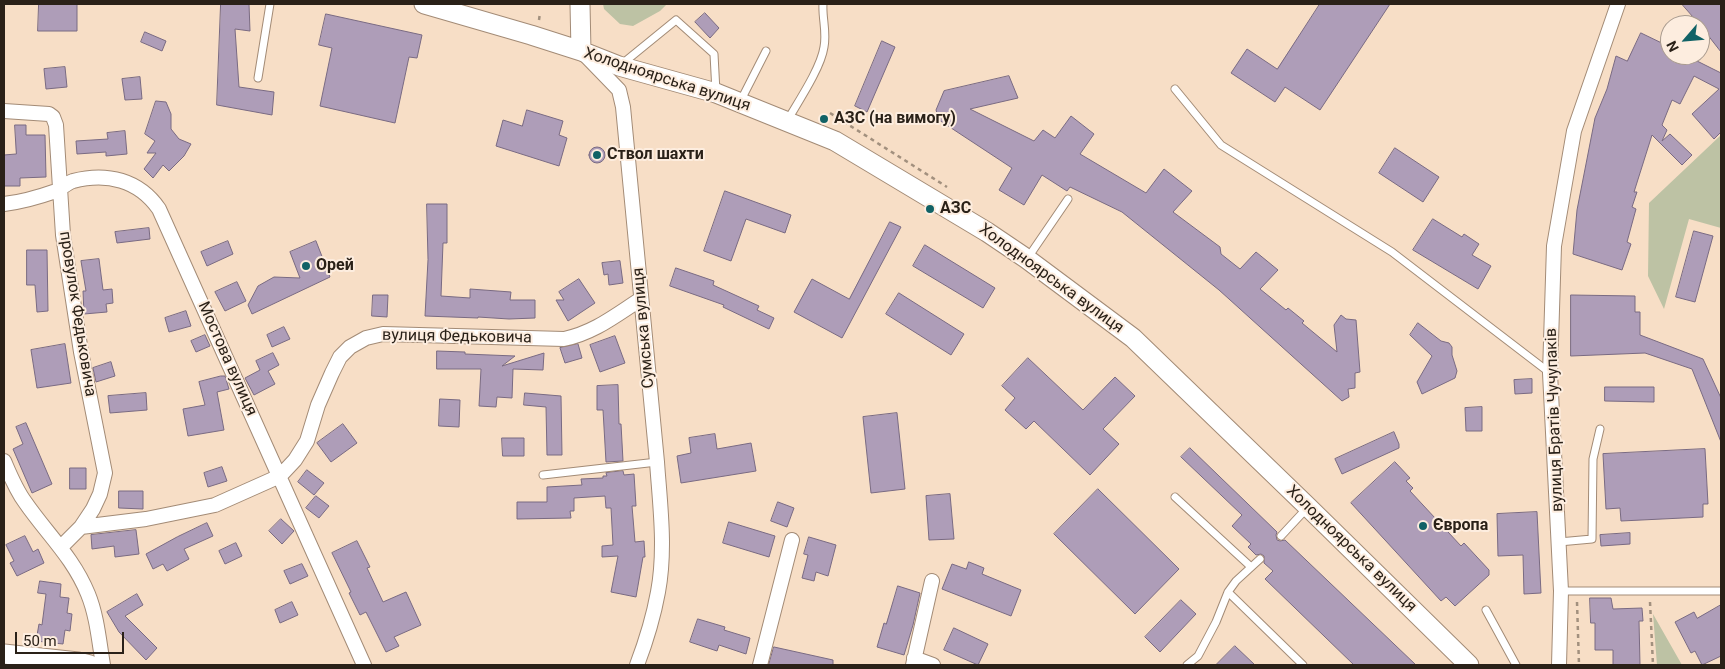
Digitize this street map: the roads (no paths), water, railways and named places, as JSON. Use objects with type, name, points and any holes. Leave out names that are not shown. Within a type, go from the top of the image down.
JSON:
[{"type":"main road","name":"Холодноярська вулиця","points":[[424,4],[581,51],[619,66],[716,93],[740,102],[835,142],[988,232],[1133,338],[1469,665]]},
{"type":"main road","points":[[580,4],[581,51]]},
{"type":"main road","points":[[4,654],[90,665]]},
{"type":"street","name":"вулиця Братів Чучупаків","points":[[1559,665],[1561,591],[1550,373],[1554,246],[1574,131],[1618,4]]},
{"type":"street","name":"Сумська вулиця","points":[[581,51],[602,70],[619,90],[623,107],[657,462],[662,555],[658,592],[637,665]]},
{"type":"street","name":"провулок Федьковича","points":[[4,111],[42,112],[53,117],[56,125],[63,235],[81,352],[105,473],[100,494],[93,509],[81,527],[61,547]]},
{"type":"street","name":"Мостова вулиця","points":[[4,204],[39,197],[59,190],[71,182],[92,178],[113,179],[130,183],[152,199],[159,209],[364,665]]},
{"type":"street","name":"вулиця Федьковича","points":[[81,527],[146,519],[215,505],[280,476],[295,460],[307,440],[318,405],[340,357],[350,347],[366,338],[383,334],[564,339],[579,336],[596,329],[641,299]]},
{"type":"street","points":[[4,461],[23,500],[61,547],[89,595],[97,623],[103,665]]},
{"type":"street","points":[[760,665],[792,540]]},
{"type":"street","points":[[932,581],[914,662],[933,665]]},
{"type":"lane","points":[[258,78],[270,4]]},
{"type":"lane","points":[[786,121],[812,76],[824,49],[823,4]]},
{"type":"lane","points":[[619,66],[676,20],[714,54],[716,93]]},
{"type":"lane","points":[[740,102],[766,51]]},
{"type":"lane","points":[[1175,90],[1221,145],[1392,252],[1550,373]]},
{"type":"lane","points":[[1027,259],[1068,199]]},
{"type":"lane","points":[[1559,542],[1592,539],[1594,459],[1600,429]]},
{"type":"lane","points":[[543,474],[657,462]]},
{"type":"lane","points":[[1175,497],[1250,566]]},
{"type":"lane","points":[[1282,536],[1308,507]]},
{"type":"lane","points":[[1187,665],[1198,656],[1216,622],[1228,592],[1250,566],[1260,559]]},
{"type":"lane","points":[[1561,591],[1721,591]]},
{"type":"lane","points":[[1228,592],[1303,665]]},
{"type":"lane","points":[[1486,610],[1516,665]]},
{"type":"place","name":"АЗС (на вимогу)","points":[[824,119]]},
{"type":"place","name":"Ствол шахти","points":[[597,155]]},
{"type":"place","name":"АЗС","points":[[930,209]]},
{"type":"place","name":"Орей","points":[[306,266]]},
{"type":"place","name":"Європа","points":[[1423,526]]}]
